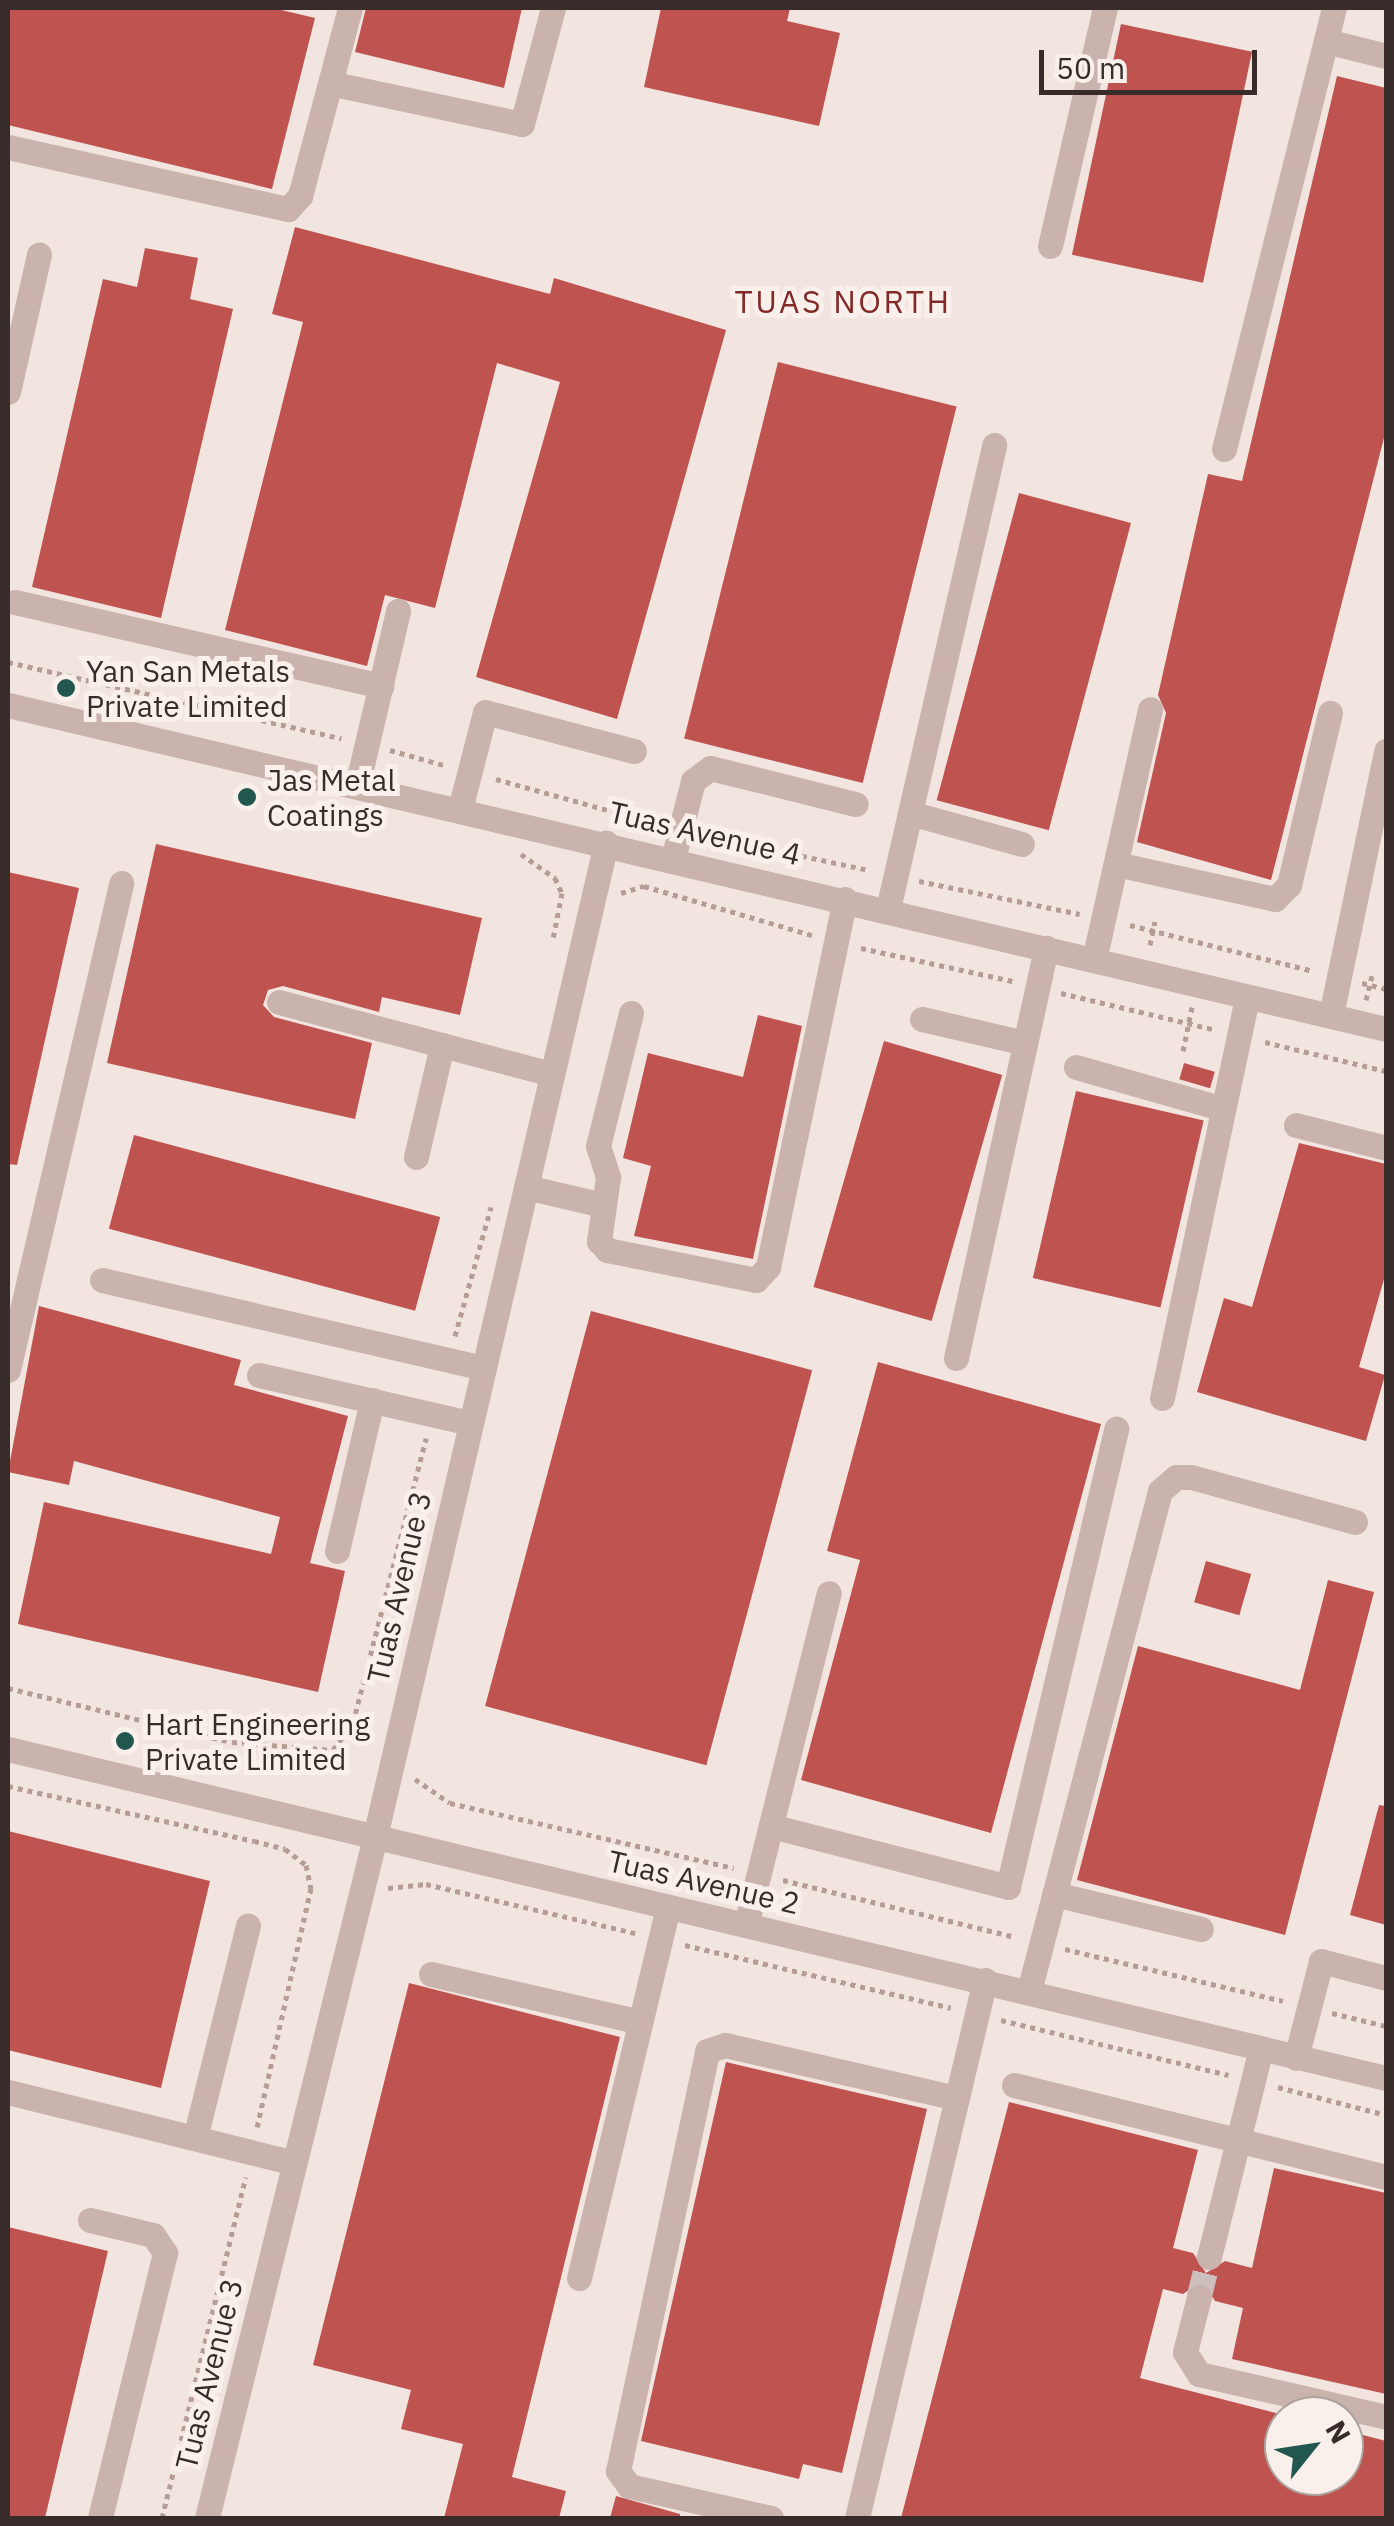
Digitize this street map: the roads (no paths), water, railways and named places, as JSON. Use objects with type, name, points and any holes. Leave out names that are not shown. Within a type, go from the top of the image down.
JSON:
[{"type":"street","points":[[8,147],[288,209],[300,196],[334,84],[350,8]]},
{"type":"street","points":[[334,84],[522,124],[554,8]]},
{"type":"street","points":[[1050,246],[1105,8]]},
{"type":"street","points":[[1224,450],[1334,8]]},
{"type":"street","points":[[1326,41],[1386,56]]},
{"type":"street","points":[[8,392],[39,254]]},
{"type":"street","points":[[888,909],[994,445]]},
{"type":"street","points":[[15,602],[381,686]]},
{"type":"street","points":[[357,786],[398,611]]},
{"type":"street","name":"Tuas Avenue 4","points":[[8,705],[1386,1028]]},
{"type":"street","points":[[1094,960],[1150,708]]},
{"type":"street","points":[[460,809],[485,712],[634,751]]},
{"type":"street","points":[[1116,864],[1276,899],[1288,885],[1330,712]]},
{"type":"street","points":[[1331,1015],[1386,752]]},
{"type":"street","points":[[673,859],[693,781],[710,768],[856,804]]},
{"type":"street","points":[[910,813],[1022,844]]},
{"type":"street","name":"Tuas Avenue 3","points":[[207,2518],[374,1840],[606,844]]},
{"type":"street","points":[[8,1370],[121,883]]},
{"type":"street","points":[[632,1013],[598,1146],[608,1177],[596,1236],[607,1250],[746,1280],[763,1276],[845,899]]},
{"type":"street","points":[[956,1358],[1046,948]]},
{"type":"street","points":[[1162,1398],[1220,1108],[1247,997]]},
{"type":"street","points":[[279,1002],[552,1074]]},
{"type":"street","points":[[922,1019],[1026,1043]]},
{"type":"street","points":[[416,1157],[442,1045]]},
{"type":"street","points":[[1076,1066],[1220,1108]]},
{"type":"street","points":[[1296,1125],[1386,1148]]},
{"type":"street","points":[[526,1187],[603,1205]]},
{"type":"street","points":[[102,1280],[484,1368]]},
{"type":"street","points":[[259,1376],[471,1423]]},
{"type":"street","points":[[336,1551],[372,1400]]},
{"type":"street","points":[[771,1826],[1008,1886],[1116,1429]]},
{"type":"street","points":[[1029,1991],[1160,1491],[1176,1477],[1191,1477],[1355,1522]]},
{"type":"street","points":[[746,1925],[829,1593]]},
{"type":"street","name":"Tuas Avenue 2","points":[[8,1749],[374,1840],[985,1980],[1386,2078]]},
{"type":"street","points":[[1054,1894],[1201,1929]]},
{"type":"street","points":[[579,2278],[668,1908]]},
{"type":"street","points":[[195,2138],[248,1926]]},
{"type":"street","points":[[1296,2058],[1321,1961],[1386,1978]]},
{"type":"street","points":[[431,1974],[640,2022]]},
{"type":"street","points":[[857,2518],[985,1980]]},
{"type":"street","points":[[770,2518],[629,2486],[618,2471],[707,2051],[725,2045],[957,2098]]},
{"type":"street","points":[[1208,2257],[1261,2048]]},
{"type":"street","points":[[1014,2084],[1386,2177]]},
{"type":"street","points":[[8,2092],[294,2163]]},
{"type":"street","points":[[90,2220],[153,2235],[165,2253],[100,2518]]},
{"type":"street","points":[[1199,2297],[1185,2352],[1198,2374],[1386,2417]]},
{"type":"tunnel","points":[[1199,2297],[1209,2257]]},
{"type":"place","name":"Yan San Metals Private Limited","points":[[66,688]]},
{"type":"place","name":"Jas Metal Coatings","points":[[247,797]]},
{"type":"place","name":"Hart Engineering Private Limited","points":[[125,1741]]},
{"type":"district","name":"TUAS NORTH","points":[[843,301]]}]
